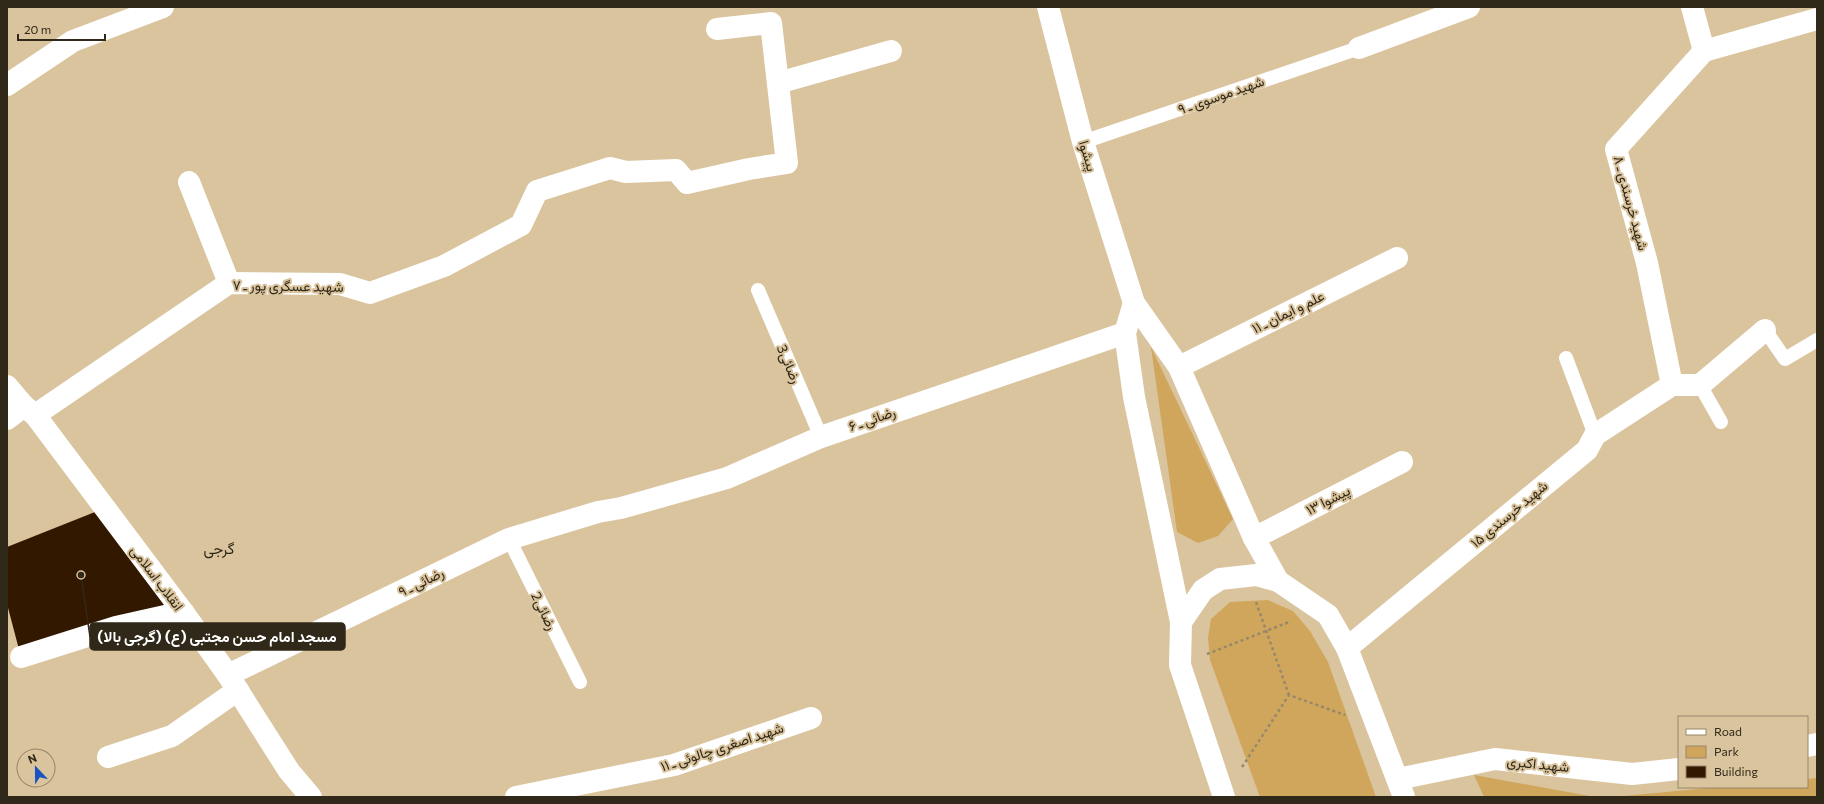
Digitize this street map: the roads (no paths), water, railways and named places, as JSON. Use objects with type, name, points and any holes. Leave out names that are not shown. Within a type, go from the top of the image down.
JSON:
[{"type":"street","points":[[7,85],[73,41],[163,7]]},
{"type":"street","name":"پیشوا","points":[[1048,7],[1083,142],[1134,303],[1179,367],[1254,538],[1278,581]]},
{"type":"street","points":[[1359,48],[1469,7]]},
{"type":"street","points":[[1692,7],[1704,51],[1817,19]]},
{"type":"street","points":[[717,29],[771,23],[778,83],[891,51]]},
{"type":"street","name":"شهید خرسندی ـ ۸","points":[[1672,385],[1647,263],[1616,150],[1704,51]]},
{"type":"street","name":"شهید عسگری پور ـ ۷","points":[[7,419],[30,411],[229,283],[340,284],[370,293],[444,266],[521,225],[537,191],[610,168],[626,172],[676,170],[687,183],[749,169],[787,163],[778,83]]},
{"type":"street","points":[[189,182],[229,283]]},
{"type":"street","name":"علم و ایمان ـ ۱۱","points":[[1179,367],[1397,258]]},
{"type":"street","points":[[1134,303],[1125,333],[1134,398],[1182,622],[1180,665],[1222,796]]},
{"type":"street","points":[[1672,385],[1700,385],[1765,330]]},
{"type":"street","name":"رضائی ـ ۶","points":[[621,508],[727,478],[821,437],[1125,333]]},
{"type":"street","name":"شهید خرسندی ۱۵","points":[[1347,648],[1587,450],[1595,435],[1672,385]]},
{"type":"street","name":"انقلاب اسلامی","points":[[7,386],[30,411],[183,612],[233,682],[289,770],[311,797]]},
{"type":"street","name":"پیشوا ۱۳","points":[[1254,538],[1402,462]]},
{"type":"street","name":"رضائی ـ ۹","points":[[108,757],[172,736],[233,682],[509,539],[598,512],[621,508]]},
{"type":"street","points":[[1182,622],[1203,590],[1220,579],[1256,575],[1278,581],[1328,615],[1347,648],[1401,788]]},
{"type":"street","points":[[21,657],[137,621],[183,612]]},
{"type":"street","name":"شهید اصغری چالوئی ـ ۱۱","points":[[516,797],[674,765],[811,718]]},
{"type":"street","name":"شهید اکبری","points":[[1401,788],[1495,759],[1632,774],[1678,769]]},
{"type":"lane","name":"شهید موسوی ـ ۹","points":[[1083,142],[1359,48]]},
{"type":"lane","name":"رضائی3","points":[[758,290],[821,437]]},
{"type":"lane","points":[[1765,330],[1785,359],[1817,340]]},
{"type":"lane","points":[[1566,358],[1595,435]]},
{"type":"lane","points":[[1700,385],[1721,422]]},
{"type":"lane","name":"رضائی2","points":[[509,539],[580,682]]},
{"type":"place","name":"مسجد امام حسن مجتبی (ع) (گرجی بالا)","points":[[81,575]]},
{"type":"district","name":"گرجی","points":[[219,549]]}]
